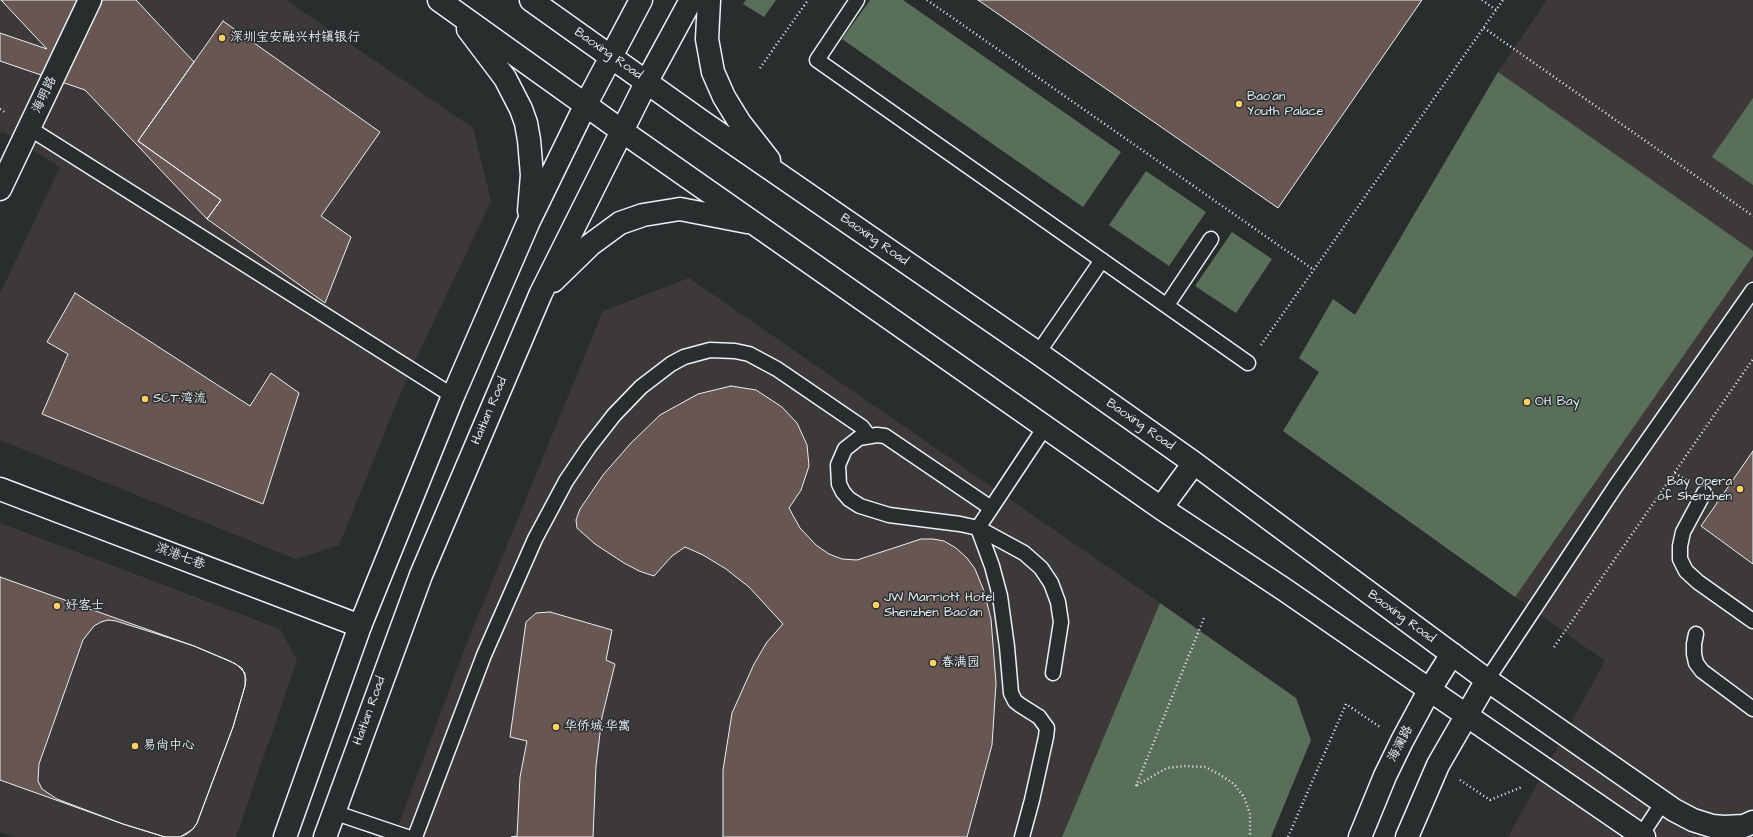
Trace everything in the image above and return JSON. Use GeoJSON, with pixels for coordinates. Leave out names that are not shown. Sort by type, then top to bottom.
{"type":"FeatureCollection","features":[{"type":"Feature","properties":{"kind":"main road","name":"海明路"},"geometry":{"type":"LineString","coordinates":[[0,189],[90,0]]}},
{"type":"Feature","properties":{"kind":"main road","name":"Baoxing Road"},"geometry":{"type":"LineString","coordinates":[[531,0],[1194,463],[1487,680],[1663,802],[1693,820],[1712,826],[1744,826],[1753,822]]}},
{"type":"Feature","properties":{"kind":"main road"},"geometry":{"type":"LineString","coordinates":[[285,837],[360,626],[453,396],[528,223],[586,104],[641,0]]}},
{"type":"Feature","properties":{"kind":"main road","name":"Haitian Road"},"geometry":{"type":"LineString","coordinates":[[325,837],[421,575],[541,293],[647,81],[691,0]]}},
{"type":"Feature","properties":{"kind":"main road"},"geometry":{"type":"LineString","coordinates":[[709,0],[707,39],[712,72],[724,97],[740,123],[784,178]]}},
{"type":"Feature","properties":{"kind":"main road"},"geometry":{"type":"LineString","coordinates":[[447,6],[622,131],[1161,508],[1285,590],[1642,836]]}},
{"type":"Feature","properties":{"kind":"main road"},"geometry":{"type":"LineString","coordinates":[[447,6],[505,78],[521,109],[526,123],[529,140],[532,176],[528,223]]}},
{"type":"Feature","properties":{"kind":"main road"},"geometry":{"type":"LineString","coordinates":[[541,293],[590,245],[620,223],[643,215],[680,209],[756,224]]}},
{"type":"Feature","properties":{"kind":"main road"},"geometry":{"type":"LineString","coordinates":[[1161,508],[1194,463]]}},
{"type":"Feature","properties":{"kind":"main road","name":"滨港七巷"},"geometry":{"type":"LineString","coordinates":[[0,488],[360,626]]}},
{"type":"Feature","properties":{"kind":"main road","name":"海澜路"},"geometry":{"type":"LineString","coordinates":[[1360,837],[1385,776],[1430,689],[1452,654]]}},
{"type":"Feature","properties":{"kind":"main road"},"geometry":{"type":"LineString","coordinates":[[1407,837],[1438,765],[1487,680]]}},
{"type":"Feature","properties":{"kind":"lane"},"geometry":{"type":"LineString","coordinates":[[857,0],[817,60],[1248,363]]}},
{"type":"Feature","properties":{"kind":"lane"},"geometry":{"type":"LineString","coordinates":[[29,128],[453,396]]}},
{"type":"Feature","properties":{"kind":"lane"},"geometry":{"type":"LineString","coordinates":[[1167,305],[1211,239]]}},
{"type":"Feature","properties":{"kind":"lane"},"geometry":{"type":"LineString","coordinates":[[1038,353],[1102,260]]}},
{"type":"Feature","properties":{"kind":"lane"},"geometry":{"type":"LineString","coordinates":[[1487,680],[1615,487],[1753,290]]}},
{"type":"Feature","properties":{"kind":"lane"},"geometry":{"type":"LineString","coordinates":[[415,837],[484,655],[535,539],[566,481],[582,458],[602,430],[641,387],[671,364],[684,357],[710,350],[735,351],[749,354],[777,369],[862,427],[868,436]]}},
{"type":"Feature","properties":{"kind":"lane"},"geometry":{"type":"LineString","coordinates":[[978,528],[1045,426]]}},
{"type":"Feature","properties":{"kind":"lane"},"geometry":{"type":"LineString","coordinates":[[991,508],[885,436],[877,434],[859,438],[845,449],[838,465],[839,484],[849,499],[860,506],[889,515],[960,524],[978,528],[1024,553],[1041,568],[1051,583],[1058,602],[1061,622],[1053,673]]}},
{"type":"Feature","properties":{"kind":"lane"},"geometry":{"type":"LineString","coordinates":[[1704,493],[1683,532],[1680,546],[1680,559],[1686,571],[1698,582],[1753,621]]}},
{"type":"Feature","properties":{"kind":"lane"},"geometry":{"type":"LineString","coordinates":[[978,528],[992,566],[1000,596],[1007,647],[1011,694],[1015,701],[1039,717],[1047,728],[1032,800],[1022,837]]}},
{"type":"Feature","properties":{"kind":"lane"},"geometry":{"type":"LineString","coordinates":[[1696,634],[1694,654],[1696,664],[1702,671],[1753,709]]}},
{"type":"Feature","properties":{"kind":"lane"},"geometry":{"type":"LineString","coordinates":[[1642,836],[1663,802]]}},
{"type":"Feature","properties":{"kind":"lane"},"geometry":{"type":"LineString","coordinates":[[334,812],[407,837]]}},
{"type":"Feature","properties":{"kind":"path"},"geometry":{"type":"LineString","coordinates":[[760,68],[808,0]]}},
{"type":"Feature","properties":{"kind":"path"},"geometry":{"type":"LineString","coordinates":[[927,0],[1314,270]]}},
{"type":"Feature","properties":{"kind":"path"},"geometry":{"type":"LineString","coordinates":[[1482,0],[1496,10]]}},
{"type":"Feature","properties":{"kind":"path"},"geometry":{"type":"LineString","coordinates":[[1248,363],[1503,0]]}},
{"type":"Feature","properties":{"kind":"path"},"geometry":{"type":"LineString","coordinates":[[1484,28],[1753,216]]}},
{"type":"Feature","properties":{"kind":"path"},"geometry":{"type":"LineString","coordinates":[[1554,647],[1753,359]]}},
{"type":"Feature","properties":{"kind":"path"},"geometry":{"type":"LineString","coordinates":[[1204,618],[1136,786],[1168,768],[1184,766],[1205,767],[1234,784],[1244,797],[1250,814],[1250,837]]}},
{"type":"Feature","properties":{"kind":"path"},"geometry":{"type":"LineString","coordinates":[[1288,837],[1346,704]]}},
{"type":"Feature","properties":{"kind":"path"},"geometry":{"type":"LineString","coordinates":[[1490,800],[1521,786],[1528,790]]}},
{"type":"Feature","properties":{"kind":"shaded area"},"geometry":{"type":"Polygon","coordinates":[[[0,0],[286,0],[473,128],[491,201],[406,380],[339,545],[296,559],[0,440],[0,294],[60,167],[2,131],[0,135],[0,0]]]}},
{"type":"Feature","properties":{"kind":"shaded area","name":"OH Bay"},"geometry":{"type":"Polygon","coordinates":[[[1547,0],[1753,0],[1753,837],[1508,837],[1605,661],[1283,431],[1319,372],[1299,358],[1333,299],[1355,315],[1498,72],[1547,0]]]}},
{"type":"Feature","properties":{"kind":"shaded area"},"geometry":{"type":"Polygon","coordinates":[[[689,278],[1160,603],[1062,837],[394,837],[467,643],[603,311],[689,278]]]}},
{"type":"Feature","properties":{"kind":"shaded area"},"geometry":{"type":"Polygon","coordinates":[[[0,523],[280,629],[297,660],[236,837],[15,837],[0,832],[0,523]]]}},
{"type":"Feature","properties":{"kind":"green space"},"geometry":{"type":"Polygon","coordinates":[[[746,0],[776,0],[764,17],[743,4],[746,0]]]}},
{"type":"Feature","properties":{"kind":"green space"},"geometry":{"type":"Polygon","coordinates":[[[870,0],[903,0],[1121,152],[1083,207],[842,39],[870,0]]]}},
{"type":"Feature","properties":{"kind":"green space"},"geometry":{"type":"Polygon","coordinates":[[[1498,72],[1753,251],[1753,256],[1515,597],[1283,431],[1319,372],[1299,358],[1333,299],[1355,315],[1498,72]]]}},
{"type":"Feature","properties":{"kind":"green space"},"geometry":{"type":"Polygon","coordinates":[[[1753,98],[1753,185],[1712,157],[1753,98]]]}},
{"type":"Feature","properties":{"kind":"green space"},"geometry":{"type":"Polygon","coordinates":[[[1146,171],[1206,212],[1169,266],[1109,225],[1146,171]]]}},
{"type":"Feature","properties":{"kind":"green space"},"geometry":{"type":"Polygon","coordinates":[[[1232,232],[1272,259],[1236,313],[1195,286],[1232,232]]]}},
{"type":"Feature","properties":{"kind":"green space"},"geometry":{"type":"Polygon","coordinates":[[[1160,603],[1296,698],[1311,740],[1271,837],[1062,837],[1160,603]]]}},
{"type":"Feature","properties":{"kind":"building"},"geometry":{"type":"Polygon","coordinates":[[[1,0],[136,0],[194,62],[138,141],[221,200],[207,219],[85,90],[0,61],[0,33],[47,49],[1,0]]]}},
{"type":"Feature","properties":{"kind":"building","name":"Bao'an Youth Palace"},"geometry":{"type":"Polygon","coordinates":[[[978,0],[1422,0],[1278,208],[978,0]]]}},
{"type":"Feature","properties":{"kind":"building"},"geometry":{"type":"Polygon","coordinates":[[[223,21],[380,132],[321,216],[351,237],[325,303],[207,219],[221,200],[138,141],[223,21]]]}},
{"type":"Feature","properties":{"kind":"building","name":"SCT·湾流"},"geometry":{"type":"Polygon","coordinates":[[[75,293],[250,406],[271,373],[299,393],[263,504],[42,414],[68,354],[47,342],[75,293]]]}},
{"type":"Feature","properties":{"kind":"building","name":"JW Marriott Hotel Shenzhen Bao'an"},"geometry":{"type":"Polygon","coordinates":[[[731,386],[756,390],[782,407],[797,423],[807,445],[809,466],[801,490],[789,508],[800,528],[816,545],[829,554],[842,559],[857,560],[921,539],[933,539],[944,541],[956,548],[967,558],[975,569],[984,591],[991,619],[996,683],[992,745],[967,837],[723,837],[723,770],[732,713],[754,664],[767,642],[783,624],[749,587],[726,569],[703,555],[685,547],[672,556],[654,576],[639,571],[624,563],[595,544],[577,528],[576,520],[580,509],[603,475],[631,443],[660,415],[698,394],[731,386]]]}},
{"type":"Feature","properties":{"kind":"building","name":"Bay Opera of Shenzhen"},"geometry":{"type":"Polygon","coordinates":[[[1753,451],[1753,564],[1701,526],[1753,451]]]}},
{"type":"Feature","properties":{"kind":"building","name":"易尚中心"},"geometry":{"type":"Polygon","coordinates":[[[0,577],[194,646],[230,661],[242,668],[246,679],[245,686],[233,727],[197,823],[187,834],[180,837],[165,837],[123,824],[0,780],[0,577]]]}},
{"type":"Feature","properties":{"kind":"building","name":"华侨城·华寓"},"geometry":{"type":"Polygon","coordinates":[[[550,612],[612,630],[606,660],[615,664],[602,717],[596,766],[593,837],[511,837],[517,836],[520,777],[527,741],[510,737],[526,622],[536,613],[550,612]]]}},
{"type":"Feature","properties":{"kind":"building","name":"易尚中心"},"geometry":{"type":"Polygon","coordinates":[[[108,620],[116,621],[194,646],[236,664],[245,673],[245,686],[233,727],[197,823],[193,829],[180,837],[165,837],[123,824],[57,799],[42,789],[38,781],[39,764],[83,640],[94,626],[108,620]]]}},
{"type":"Feature","properties":{"kind":"place","name":"深圳宝安融兴村镇银行"},"geometry":{"type":"Point","coordinates":[222,38]}},
{"type":"Feature","properties":{"kind":"place","name":"Bao'an Youth Palace"},"geometry":{"type":"Point","coordinates":[1239,104]}},
{"type":"Feature","properties":{"kind":"place","name":"SCT·湾流"},"geometry":{"type":"Point","coordinates":[145,399]}},
{"type":"Feature","properties":{"kind":"place","name":"OH Bay"},"geometry":{"type":"Point","coordinates":[1527,402]}},
{"type":"Feature","properties":{"kind":"place","name":"Bay Opera of Shenzhen"},"geometry":{"type":"Point","coordinates":[1740,489]}},
{"type":"Feature","properties":{"kind":"place","name":"JW Marriott Hotel Shenzhen Bao'an"},"geometry":{"type":"Point","coordinates":[876,605]}},
{"type":"Feature","properties":{"kind":"place","name":"好客士"},"geometry":{"type":"Point","coordinates":[57,606]}},
{"type":"Feature","properties":{"kind":"place","name":"春满园"},"geometry":{"type":"Point","coordinates":[933,663]}},
{"type":"Feature","properties":{"kind":"place","name":"华侨城·华寓"},"geometry":{"type":"Point","coordinates":[556,727]}},
{"type":"Feature","properties":{"kind":"place","name":"易尚中心"},"geometry":{"type":"Point","coordinates":[135,746]}}]}
